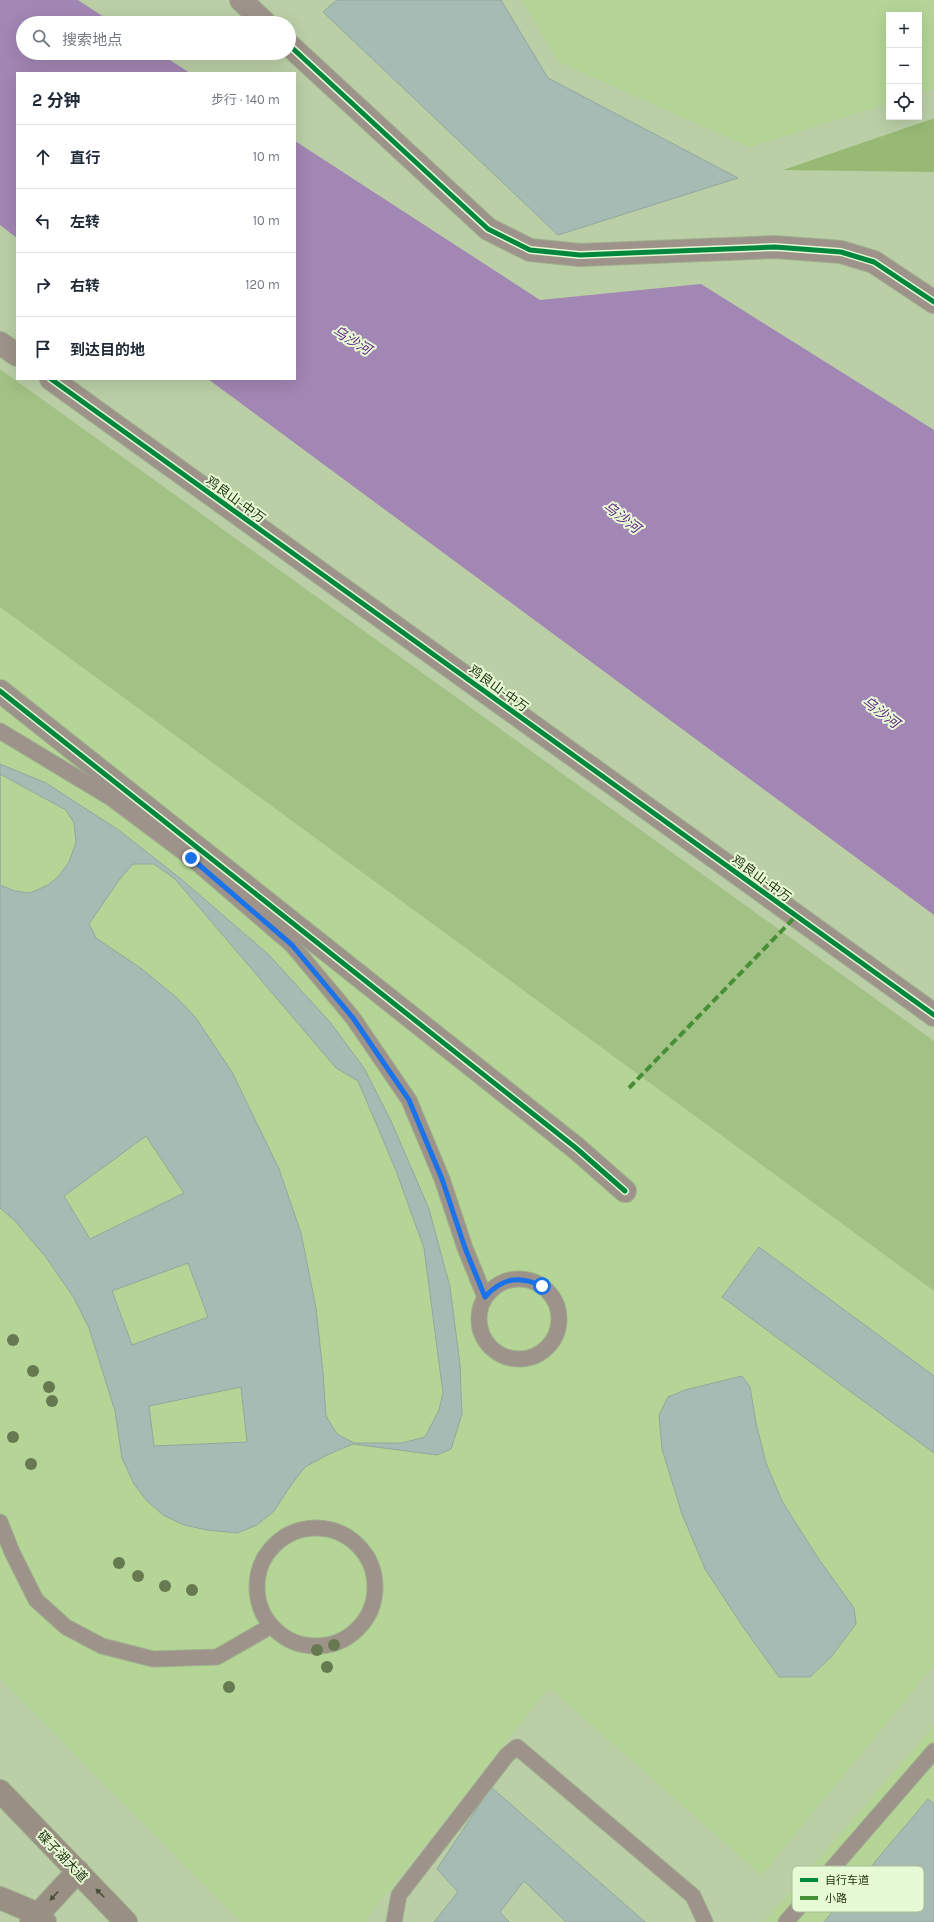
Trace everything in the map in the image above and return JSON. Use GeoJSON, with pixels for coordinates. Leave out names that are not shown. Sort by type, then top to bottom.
{"type":"FeatureCollection","features":[{"type":"Feature","properties":{"kind":"main road","name":"碟子湖大道"},"geometry":{"type":"LineString","coordinates":[[0,1791],[78,1871],[116,1918]]}},
{"type":"Feature","properties":{"kind":"main road"},"geometry":{"type":"LineString","coordinates":[[0,1898],[38,1919],[78,1871]]}},
{"type":"Feature","properties":{"kind":"street"},"geometry":{"type":"LineString","coordinates":[[241,0],[258,16]]}},
{"type":"Feature","properties":{"kind":"street"},"geometry":{"type":"LineString","coordinates":[[296,51],[488,229],[530,250],[580,255],[775,247],[841,252],[874,262],[934,302]]}},
{"type":"Feature","properties":{"kind":"street"},"geometry":{"type":"LineString","coordinates":[[0,342],[16,354]]}},
{"type":"Feature","properties":{"kind":"street","name":"鸡良山-中万"},"geometry":{"type":"LineString","coordinates":[[52,380],[934,1015]]}},
{"type":"Feature","properties":{"kind":"street"},"geometry":{"type":"LineString","coordinates":[[0,691],[576,1148],[625,1191]]}},
{"type":"Feature","properties":{"kind":"lane"},"geometry":{"type":"LineString","coordinates":[[0,732],[111,798],[191,858],[292,945],[353,1018],[409,1100],[442,1179],[465,1248],[485,1297],[480,1309],[479,1322],[482,1334],[488,1346],[499,1355],[513,1360],[526,1360],[539,1355],[550,1346],[557,1334],[560,1321],[558,1307],[551,1295],[542,1286],[530,1280],[518,1279],[505,1281],[494,1288],[485,1297]]}},
{"type":"Feature","properties":{"kind":"lane"},"geometry":{"type":"LineString","coordinates":[[0,1522],[12,1552],[36,1600],[66,1627],[102,1646],[153,1659],[217,1657],[271,1626]]}},
{"type":"Feature","properties":{"kind":"lane"},"geometry":{"type":"LineString","coordinates":[[304,1528],[325,1528],[345,1535],[360,1548],[371,1565],[375,1584],[373,1602],[366,1618],[354,1632],[338,1642],[320,1646],[302,1644],[285,1637],[271,1626],[260,1608],[256,1587],[260,1567],[270,1549],[285,1536],[304,1528]]}},
{"type":"Feature","properties":{"kind":"lane"},"geometry":{"type":"LineString","coordinates":[[394,1922],[399,1895],[507,1755],[517,1747],[693,1896],[706,1922]]}},
{"type":"Feature","properties":{"kind":"lane"},"geometry":{"type":"LineString","coordinates":[[834,1866],[934,1751]]}},
{"type":"Feature","properties":{"kind":"lane"},"geometry":{"type":"LineString","coordinates":[[786,1922],[795,1912]]}},
{"type":"Feature","properties":{"kind":"shaded area"},"geometry":{"type":"Polygon","coordinates":[[[522,0],[934,0],[934,89],[922,92],[922,12],[886,12],[886,104],[750,147],[559,62],[522,0]]]}},
{"type":"Feature","properties":{"kind":"shaded area"},"geometry":{"type":"Polygon","coordinates":[[[934,118],[934,172],[783,170],[932,119],[934,118]]]}},
{"type":"Feature","properties":{"kind":"shaded area"},"geometry":{"type":"Polygon","coordinates":[[[0,369],[934,1041],[934,1291],[0,607],[0,369]]]}},
{"type":"Feature","properties":{"kind":"shaded area"},"geometry":{"type":"Polygon","coordinates":[[[0,581],[934,1285],[934,1665],[762,1875],[549,1687],[364,1922],[241,1922],[0,1678],[0,581]]]}},
{"type":"Feature","properties":{"kind":"shaded area"},"geometry":{"type":"Polygon","coordinates":[[[934,1726],[934,1922],[764,1922],[792,1890],[792,1912],[924,1912],[924,1866],[813,1866],[934,1726]]]}},
{"type":"Feature","properties":{"kind":"water"},"geometry":{"type":"Polygon","coordinates":[[[0,0],[78,0],[102,16],[16,16],[16,60],[170,60],[188,72],[16,72],[16,237],[0,225],[0,0]]]}},
{"type":"Feature","properties":{"kind":"water","name":"乌沙河"},"geometry":{"type":"Polygon","coordinates":[[[296,142],[540,300],[701,284],[934,430],[934,915],[209,380],[296,380],[296,142]]]}},
{"type":"Feature","properties":{"kind":"building"},"geometry":{"type":"Polygon","coordinates":[[[337,0],[501,0],[548,78],[738,178],[558,235],[323,12],[337,0]]]}},
{"type":"Feature","properties":{"kind":"building"},"geometry":{"type":"Polygon","coordinates":[[[0,764],[46,783],[120,831],[181,879],[268,954],[330,1022],[364,1068],[391,1121],[429,1209],[450,1287],[460,1365],[462,1414],[451,1449],[437,1455],[353,1444],[329,1454],[305,1467],[274,1511],[257,1525],[237,1533],[207,1530],[184,1525],[163,1515],[147,1501],[134,1484],[122,1458],[115,1411],[89,1328],[74,1298],[45,1256],[15,1221],[0,1208],[0,764]],[[146,1136],[64,1196],[90,1239],[184,1193],[146,1136]],[[188,1263],[112,1291],[132,1345],[208,1317],[188,1263]],[[241,1387],[149,1406],[154,1446],[247,1442],[241,1387]]]}},
{"type":"Feature","properties":{"kind":"building"},"geometry":{"type":"Polygon","coordinates":[[[0,774],[66,810],[74,823],[76,842],[69,862],[58,877],[48,885],[30,893],[15,891],[0,885],[0,774]]]}},
{"type":"Feature","properties":{"kind":"building"},"geometry":{"type":"Polygon","coordinates":[[[133,864],[154,864],[175,879],[336,1068],[358,1081],[395,1168],[424,1248],[443,1393],[439,1410],[425,1437],[402,1443],[354,1443],[337,1434],[326,1416],[316,1308],[301,1233],[279,1169],[232,1072],[196,1018],[177,998],[142,969],[96,938],[89,924],[119,880],[133,864]]]}},
{"type":"Feature","properties":{"kind":"building"},"geometry":{"type":"Polygon","coordinates":[[[759,1247],[934,1376],[934,1453],[722,1297],[759,1247]]]}},
{"type":"Feature","properties":{"kind":"building"},"geometry":{"type":"Polygon","coordinates":[[[742,1376],[750,1387],[756,1423],[766,1463],[782,1501],[818,1558],[854,1608],[856,1624],[831,1657],[810,1677],[779,1677],[743,1627],[705,1569],[682,1514],[662,1449],[659,1415],[668,1397],[685,1390],[742,1376]]]}},
{"type":"Feature","properties":{"kind":"building"},"geometry":{"type":"Polygon","coordinates":[[[491,1787],[645,1922],[566,1922],[524,1881],[500,1912],[509,1922],[434,1922],[458,1892],[437,1869],[491,1787]]]}},
{"type":"Feature","properties":{"kind":"building"},"geometry":{"type":"Polygon","coordinates":[[[928,1799],[934,1804],[934,1922],[824,1922],[832,1912],[924,1912],[924,1866],[871,1866],[928,1799]]]}},
{"type":"Feature","properties":{"kind":"marked path"},"geometry":{"type":"LineString","coordinates":[[629,1088],[796,916]]}},
{"type":"Feature","properties":{"kind":"cycle path"},"geometry":{"type":"LineString","coordinates":[[296,51],[488,229],[530,250],[580,255],[775,247],[841,252],[874,262],[934,302]]}},
{"type":"Feature","properties":{"kind":"cycle path"},"geometry":{"type":"LineString","coordinates":[[52,380],[934,1015]]}},
{"type":"Feature","properties":{"kind":"cycle path"},"geometry":{"type":"LineString","coordinates":[[0,691],[576,1148],[625,1191]]}},
{"type":"Feature","properties":{"kind":"route"},"geometry":{"type":"LineString","coordinates":[[191,858],[292,945],[353,1018],[409,1100],[442,1179],[465,1248],[485,1297],[494,1288],[505,1281],[518,1279],[530,1280],[542,1286]]}}]}
